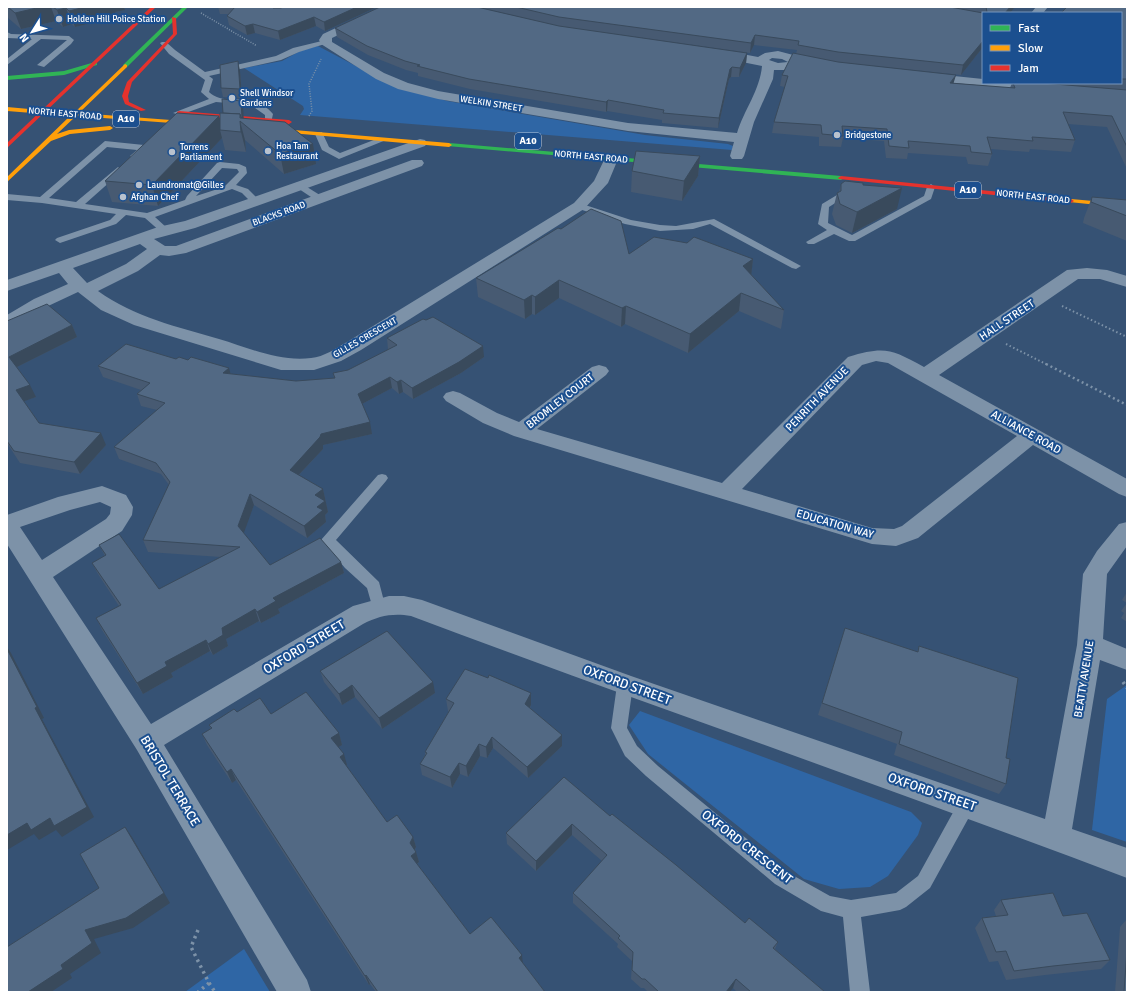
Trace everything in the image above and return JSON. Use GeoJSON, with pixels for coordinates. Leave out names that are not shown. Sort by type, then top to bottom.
{"type":"FeatureCollection","features":[{"type":"Feature","properties":{"kind":"main road"},"geometry":{"type":"LineString","coordinates":[[7,180],[186,7]]}},
{"type":"Feature","properties":{"kind":"main road"},"geometry":{"type":"LineString","coordinates":[[7,146],[152,9]]}},
{"type":"Feature","properties":{"kind":"main road"},"geometry":{"type":"LineString","coordinates":[[164,43],[175,34],[174,18]]}},
{"type":"Feature","properties":{"kind":"main road","name":"A10"},"geometry":{"type":"LineString","coordinates":[[119,108],[146,110],[127,103],[126,96],[130,82],[164,43]]}},
{"type":"Feature","properties":{"kind":"main road"},"geometry":{"type":"LineString","coordinates":[[7,78],[64,72],[95,64]]}},
{"type":"Feature","properties":{"kind":"main road","name":"NORTH EAST ROAD"},"geometry":{"type":"LineString","coordinates":[[41,101],[97,106]]}},
{"type":"Feature","properties":{"kind":"main road","name":"NORTH EAST ROAD"},"geometry":{"type":"LineString","coordinates":[[7,109],[208,125]]}},
{"type":"Feature","properties":{"kind":"main road"},"geometry":{"type":"LineString","coordinates":[[174,112],[302,124],[461,136]]}},
{"type":"Feature","properties":{"kind":"main road"},"geometry":{"type":"LineString","coordinates":[[48,140],[69,132],[86,129],[177,123]]}},
{"type":"Feature","properties":{"kind":"main road","name":"NORTH EAST ROAD"},"geometry":{"type":"LineString","coordinates":[[264,130],[611,159],[736,159],[856,180],[1127,206]]}},
{"type":"Feature","properties":{"kind":"street"},"geometry":{"type":"LineString","coordinates":[[326,42],[327,36],[390,7]]}},
{"type":"Feature","properties":{"kind":"street","name":"WELKIN STREET"},"geometry":{"type":"LineString","coordinates":[[326,42],[331,48],[380,76],[403,86],[438,95],[652,130],[743,138]]}},
{"type":"Feature","properties":{"kind":"street"},"geometry":{"type":"LineString","coordinates":[[707,51],[789,64],[829,66]]}},
{"type":"Feature","properties":{"kind":"street"},"geometry":{"type":"LineString","coordinates":[[736,159],[747,122],[767,79],[766,61]]}},
{"type":"Feature","properties":{"kind":"street"},"geometry":{"type":"LineString","coordinates":[[767,79],[789,64]]}},
{"type":"Feature","properties":{"kind":"street"},"geometry":{"type":"LineString","coordinates":[[912,76],[982,82]]}},
{"type":"Feature","properties":{"kind":"street"},"geometry":{"type":"LineString","coordinates":[[999,84],[1049,90]]}},
{"type":"Feature","properties":{"kind":"street","name":"BLACKS ROAD"},"geometry":{"type":"LineString","coordinates":[[7,286],[164,230],[189,225],[420,143]]}},
{"type":"Feature","properties":{"kind":"street","name":"GILLES CRESCENT"},"geometry":{"type":"LineString","coordinates":[[62,267],[82,288],[107,306],[140,320],[281,364],[314,364],[334,357],[354,346],[579,206],[601,183],[611,159]]}},
{"type":"Feature","properties":{"kind":"street","name":"BLACKS ROAD"},"geometry":{"type":"LineString","coordinates":[[157,249],[168,253],[180,250],[417,163]]}},
{"type":"Feature","properties":{"kind":"street"},"geometry":{"type":"LineString","coordinates":[[7,322],[40,303],[122,275],[146,259],[157,249],[143,238]]}},
{"type":"Feature","properties":{"kind":"street","name":"HALL STREET"},"geometry":{"type":"LineString","coordinates":[[925,375],[1073,274],[1091,271],[1114,276],[1127,282]]}},
{"type":"Feature","properties":{"kind":"street","name":"PENRITH AVENUE"},"geometry":{"type":"LineString","coordinates":[[726,492],[855,361],[875,355],[893,358],[925,375]]}},
{"type":"Feature","properties":{"kind":"street","name":"BROMLEY COURT"},"geometry":{"type":"LineString","coordinates":[[521,431],[599,370]]}},
{"type":"Feature","properties":{"kind":"street","name":"ALLIANCE ROAD"},"geometry":{"type":"LineString","coordinates":[[925,375],[1127,489]]}},
{"type":"Feature","properties":{"kind":"street","name":"EDUCATION WAY"},"geometry":{"type":"LineString","coordinates":[[453,397],[490,418],[521,431],[872,536],[896,538],[910,532],[1032,435]]}},
{"type":"Feature","properties":{"kind":"street","name":"BRISTOL TERRACE"},"geometry":{"type":"LineString","coordinates":[[39,574],[114,525],[121,515],[122,507],[118,501],[102,494],[66,502],[7,525],[147,741],[295,992]]}},
{"type":"Feature","properties":{"kind":"street","name":"BEATTY AVENUE"},"geometry":{"type":"LineString","coordinates":[[1056,836],[1090,645],[1095,574],[1105,557],[1127,530]]}},
{"type":"Feature","properties":{"kind":"street","name":"OXFORD STREET"},"geometry":{"type":"LineString","coordinates":[[147,741],[354,617],[378,605],[400,604],[413,607],[625,685],[967,804],[1127,863]]}},
{"type":"Feature","properties":{"kind":"street"},"geometry":{"type":"LineString","coordinates":[[1090,645],[1127,660]]}},
{"type":"Feature","properties":{"kind":"lane"},"geometry":{"type":"LineString","coordinates":[[141,10],[152,9]]}},
{"type":"Feature","properties":{"kind":"lane"},"geometry":{"type":"LineString","coordinates":[[8,36],[65,38],[71,40],[41,65]]}},
{"type":"Feature","properties":{"kind":"lane"},"geometry":{"type":"LineString","coordinates":[[7,63],[39,37]]}},
{"type":"Feature","properties":{"kind":"lane"},"geometry":{"type":"LineString","coordinates":[[203,75],[278,58],[296,50],[326,42]]}},
{"type":"Feature","properties":{"kind":"lane"},"geometry":{"type":"LineString","coordinates":[[164,43],[172,52],[209,79],[205,92],[214,100]]}},
{"type":"Feature","properties":{"kind":"lane"},"geometry":{"type":"LineString","coordinates":[[174,112],[214,100],[253,103],[269,114],[268,120]]}},
{"type":"Feature","properties":{"kind":"lane"},"geometry":{"type":"LineString","coordinates":[[319,134],[325,148],[339,156],[382,140]]}},
{"type":"Feature","properties":{"kind":"lane"},"geometry":{"type":"LineString","coordinates":[[42,200],[105,144],[144,148],[78,205]]}},
{"type":"Feature","properties":{"kind":"lane"},"geometry":{"type":"LineString","coordinates":[[7,197],[42,200],[148,216],[190,202],[228,189],[243,173],[243,169],[220,165],[190,198],[190,202]]}},
{"type":"Feature","properties":{"kind":"lane"},"geometry":{"type":"LineString","coordinates":[[856,180],[852,190],[825,206],[822,224],[852,239],[928,197],[931,187]]}},
{"type":"Feature","properties":{"kind":"lane"},"geometry":{"type":"LineString","coordinates":[[230,186],[245,191],[255,201]]}},
{"type":"Feature","properties":{"kind":"lane"},"geometry":{"type":"LineString","coordinates":[[299,186],[320,199]]}},
{"type":"Feature","properties":{"kind":"lane"},"geometry":{"type":"LineString","coordinates":[[579,206],[654,229],[673,230],[696,226],[711,221],[796,266]]}},
{"type":"Feature","properties":{"kind":"lane"},"geometry":{"type":"LineString","coordinates":[[60,240],[113,222],[124,212]]}},
{"type":"Feature","properties":{"kind":"lane"},"geometry":{"type":"LineString","coordinates":[[148,216],[164,230]]}},
{"type":"Feature","properties":{"kind":"lane"},"geometry":{"type":"LineString","coordinates":[[811,242],[834,230]]}},
{"type":"Feature","properties":{"kind":"lane"},"geometry":{"type":"LineString","coordinates":[[378,605],[374,586],[350,564],[328,540],[382,478]]}},
{"type":"Feature","properties":{"kind":"lane","name":"OXFORD CRESCENT"},"geometry":{"type":"LineString","coordinates":[[625,685],[619,728],[631,751],[652,771],[781,878],[827,905],[851,909],[900,901],[924,882],[967,804]]}},
{"type":"Feature","properties":{"kind":"lane"},"geometry":{"type":"LineString","coordinates":[[851,909],[860,992]]}},
{"type":"Feature","properties":{"kind":"path"},"geometry":{"type":"LineString","coordinates":[[195,10],[278,58]]}},
{"type":"Feature","properties":{"kind":"path"},"geometry":{"type":"LineString","coordinates":[[302,124],[312,111],[309,93],[310,79],[321,59],[319,55]]}},
{"type":"Feature","properties":{"kind":"path"},"geometry":{"type":"LineString","coordinates":[[1041,296],[1127,337]]}},
{"type":"Feature","properties":{"kind":"path"},"geometry":{"type":"LineString","coordinates":[[986,334],[1127,405]]}},
{"type":"Feature","properties":{"kind":"path"},"geometry":{"type":"LineString","coordinates":[[198,930],[191,947],[214,992]]}},
{"type":"Feature","properties":{"kind":"path"},"geometry":{"type":"LineString","coordinates":[[198,992],[209,983]]}},
{"type":"Feature","properties":{"kind":"shaded area"},"geometry":{"type":"Polygon","coordinates":[[[318,46],[388,83],[447,101],[645,135],[728,144],[733,146],[732,150],[300,115],[304,109],[303,106],[244,68],[282,61],[300,51],[318,46]]]}},
{"type":"Feature","properties":{"kind":"shaded area"},"geometry":{"type":"Polygon","coordinates":[[[1127,685],[1127,842],[1092,830],[1107,699],[1127,685]]]}},
{"type":"Feature","properties":{"kind":"shaded area"},"geometry":{"type":"Polygon","coordinates":[[[640,711],[911,812],[922,823],[918,835],[888,876],[870,887],[839,889],[804,879],[648,754],[629,725],[640,711]]]}},
{"type":"Feature","properties":{"kind":"shaded area"},"geometry":{"type":"Polygon","coordinates":[[[244,949],[270,992],[185,992],[244,949]]]}},
{"type":"Feature","properties":{"kind":"building"},"geometry":{"type":"Polygon","coordinates":[[[8,7],[41,7],[15,13],[8,7]]]}},
{"type":"Feature","properties":{"kind":"building"},"geometry":{"type":"Polygon","coordinates":[[[53,7],[85,7],[69,11],[66,8],[57,10],[53,7]]]}},
{"type":"Feature","properties":{"kind":"building"},"geometry":{"type":"Polygon","coordinates":[[[235,7],[357,7],[324,22],[314,17],[278,31],[253,24],[245,26],[227,16],[235,7]]]}},
{"type":"Feature","properties":{"kind":"building"},"geometry":{"type":"Polygon","coordinates":[[[380,7],[477,7],[559,26],[747,53],[740,68],[732,67],[730,69],[719,118],[663,113],[664,110],[608,100],[606,102],[469,79],[417,66],[420,65],[405,61],[367,46],[335,28],[380,7]]]}},
{"type":"Feature","properties":{"kind":"building"},"geometry":{"type":"Polygon","coordinates":[[[516,7],[950,7],[982,13],[982,42],[963,65],[838,52],[798,45],[799,41],[755,35],[751,43],[559,17],[516,7]]]}},
{"type":"Feature","properties":{"kind":"building"},"geometry":{"type":"Polygon","coordinates":[[[986,7],[1010,7],[1006,12],[987,12],[986,7]]]}},
{"type":"Feature","properties":{"kind":"building"},"geometry":{"type":"Polygon","coordinates":[[[1067,7],[1127,7],[1127,79],[1122,79],[1122,12],[1062,12],[1067,7]]]}},
{"type":"Feature","properties":{"kind":"building"},"geometry":{"type":"Polygon","coordinates":[[[793,53],[838,62],[956,75],[950,83],[1015,88],[1013,84],[1054,84],[1127,90],[1127,147],[1112,116],[1063,112],[1075,140],[1032,137],[1033,141],[987,137],[992,154],[971,152],[970,146],[908,141],[909,148],[889,146],[887,129],[842,126],[843,136],[822,134],[821,125],[774,122],[788,76],[782,75],[793,53]]]}},
{"type":"Feature","properties":{"kind":"building"},"geometry":{"type":"Polygon","coordinates":[[[238,61],[240,89],[221,88],[220,65],[238,61]]]}},
{"type":"Feature","properties":{"kind":"building"},"geometry":{"type":"Polygon","coordinates":[[[222,99],[241,101],[242,118],[240,114],[223,113],[222,99]]]}},
{"type":"Feature","properties":{"kind":"building"},"geometry":{"type":"Polygon","coordinates":[[[177,113],[219,116],[152,185],[105,181],[177,113]]]}},
{"type":"Feature","properties":{"kind":"building"},"geometry":{"type":"Polygon","coordinates":[[[220,113],[240,114],[240,118],[285,122],[313,144],[280,154],[240,121],[241,132],[220,130],[220,113]]]}},
{"type":"Feature","properties":{"kind":"building"},"geometry":{"type":"Polygon","coordinates":[[[636,151],[700,156],[684,181],[632,171],[636,151]]]}},
{"type":"Feature","properties":{"kind":"building"},"geometry":{"type":"Polygon","coordinates":[[[845,181],[863,183],[863,185],[902,188],[857,212],[840,204],[837,193],[841,191],[841,184],[845,181]]]}},
{"type":"Feature","properties":{"kind":"building"},"geometry":{"type":"Polygon","coordinates":[[[1092,197],[1127,200],[1127,216],[1091,202],[1092,197]]]}},
{"type":"Feature","properties":{"kind":"building"},"geometry":{"type":"Polygon","coordinates":[[[591,209],[621,221],[629,254],[654,237],[687,243],[694,237],[753,259],[743,266],[784,310],[741,293],[690,334],[626,306],[622,308],[559,280],[535,297],[532,295],[524,300],[476,278],[558,228],[561,229],[591,209]]]}},
{"type":"Feature","properties":{"kind":"building"},"geometry":{"type":"Polygon","coordinates":[[[47,304],[72,325],[9,357],[30,385],[16,390],[39,423],[101,433],[74,462],[14,451],[7,441],[7,321],[47,304]]]}},
{"type":"Feature","properties":{"kind":"building"},"geometry":{"type":"Polygon","coordinates":[[[433,317],[483,346],[459,362],[412,388],[401,380],[397,382],[390,377],[358,394],[370,422],[321,434],[290,470],[323,489],[315,495],[325,501],[317,507],[323,510],[304,526],[250,494],[238,526],[270,565],[320,538],[341,562],[273,598],[276,601],[257,612],[255,609],[222,628],[223,635],[208,644],[206,640],[165,662],[167,666],[137,683],[96,618],[121,605],[92,563],[106,555],[99,545],[119,534],[159,589],[240,547],[143,540],[170,482],[156,463],[114,447],[165,403],[137,394],[150,383],[98,366],[126,344],[176,359],[179,357],[188,360],[191,357],[229,368],[223,373],[296,381],[335,378],[333,373],[348,370],[397,345],[387,338],[423,319],[426,320],[433,317]]]}},
{"type":"Feature","properties":{"kind":"building"},"geometry":{"type":"Polygon","coordinates":[[[845,628],[918,652],[919,646],[1018,678],[1006,758],[1010,759],[1006,784],[899,744],[902,732],[822,703],[845,628]]]}},
{"type":"Feature","properties":{"kind":"building"},"geometry":{"type":"Polygon","coordinates":[[[387,631],[433,682],[379,718],[352,685],[339,694],[320,671],[387,631]]]}},
{"type":"Feature","properties":{"kind":"building"},"geometry":{"type":"Polygon","coordinates":[[[7,649],[37,707],[35,708],[87,807],[54,826],[50,818],[31,830],[27,823],[7,835],[7,649]]]}},
{"type":"Feature","properties":{"kind":"building"},"geometry":{"type":"Polygon","coordinates":[[[465,669],[488,678],[489,675],[531,693],[525,704],[562,735],[527,767],[492,737],[486,747],[479,744],[466,766],[459,763],[450,777],[420,764],[427,753],[425,752],[454,703],[446,699],[465,669]]]}},
{"type":"Feature","properties":{"kind":"building"},"geometry":{"type":"Polygon","coordinates":[[[306,692],[339,733],[331,738],[344,754],[340,757],[387,822],[397,815],[413,837],[410,843],[416,852],[411,856],[470,934],[491,917],[522,955],[519,958],[545,992],[378,992],[366,975],[365,976],[231,769],[227,772],[202,734],[212,728],[209,725],[234,709],[237,712],[260,698],[271,714],[306,692]]]}},
{"type":"Feature","properties":{"kind":"building"},"geometry":{"type":"Polygon","coordinates":[[[564,777],[610,816],[612,814],[676,865],[745,923],[749,918],[778,942],[773,948],[825,992],[751,992],[736,979],[726,992],[659,992],[645,979],[642,979],[632,970],[633,952],[618,938],[620,936],[573,893],[607,855],[572,824],[536,861],[506,833],[564,777]]]}},
{"type":"Feature","properties":{"kind":"building"},"geometry":{"type":"Polygon","coordinates":[[[125,827],[164,893],[126,918],[85,930],[92,943],[61,965],[63,969],[28,992],[7,992],[7,947],[99,888],[80,854],[125,827]]]}},
{"type":"Feature","properties":{"kind":"building"},"geometry":{"type":"Polygon","coordinates":[[[1053,893],[1063,916],[1087,913],[1110,960],[1014,971],[1006,951],[996,952],[982,918],[1008,915],[1001,900],[1053,893]]]}},
{"type":"Feature","properties":{"kind":"building"},"geometry":{"type":"Polygon","coordinates":[[[1127,950],[1127,992],[1124,992],[1127,950]]]}},
{"type":"Feature","properties":{"kind":"traffic: fast"},"geometry":{"type":"LineString","coordinates":[[125,66],[186,7]]}},
{"type":"Feature","properties":{"kind":"traffic: fast"},"geometry":{"type":"LineString","coordinates":[[7,78],[64,73],[95,64]]}},
{"type":"Feature","properties":{"kind":"traffic: fast"},"geometry":{"type":"LineString","coordinates":[[449,145],[841,178]]}},
{"type":"Feature","properties":{"kind":"traffic: slow"},"geometry":{"type":"LineString","coordinates":[[7,180],[125,66]]}},
{"type":"Feature","properties":{"kind":"traffic: slow"},"geometry":{"type":"LineString","coordinates":[[7,109],[197,124]]}},
{"type":"Feature","properties":{"kind":"traffic: slow"},"geometry":{"type":"LineString","coordinates":[[48,140],[69,132],[110,128]]}},
{"type":"Feature","properties":{"kind":"traffic: slow"},"geometry":{"type":"LineString","coordinates":[[270,130],[449,145]]}},
{"type":"Feature","properties":{"kind":"traffic: slow"},"geometry":{"type":"LineString","coordinates":[[1071,201],[1127,206]]}},
{"type":"Feature","properties":{"kind":"traffic: jam"},"geometry":{"type":"LineString","coordinates":[[7,146],[154,7]]}},
{"type":"Feature","properties":{"kind":"traffic: jam"},"geometry":{"type":"LineString","coordinates":[[143,110],[127,103],[125,96],[130,82],[175,34],[174,18]]}},
{"type":"Feature","properties":{"kind":"traffic: jam"},"geometry":{"type":"LineString","coordinates":[[179,113],[289,122]]}},
{"type":"Feature","properties":{"kind":"traffic: jam"},"geometry":{"type":"LineString","coordinates":[[841,178],[1071,201]]}},
{"type":"Feature","properties":{"kind":"place","name":"Holden Hill Police Station"},"geometry":{"type":"Point","coordinates":[59,19]}},
{"type":"Feature","properties":{"kind":"place","name":"Shell Windsor Gardens"},"geometry":{"type":"Point","coordinates":[232,98]}},
{"type":"Feature","properties":{"kind":"place","name":"Bridgestone"},"geometry":{"type":"Point","coordinates":[837,135]}},
{"type":"Feature","properties":{"kind":"place","name":"Hoa Tam Restaurant"},"geometry":{"type":"Point","coordinates":[268,151]}},
{"type":"Feature","properties":{"kind":"place","name":"Torrens Parliament"},"geometry":{"type":"Point","coordinates":[172,152]}},
{"type":"Feature","properties":{"kind":"place","name":"Laundromat@Gilles"},"geometry":{"type":"Point","coordinates":[139,185]}},
{"type":"Feature","properties":{"kind":"place","name":"Afghan Chef"},"geometry":{"type":"Point","coordinates":[123,197]}}]}
